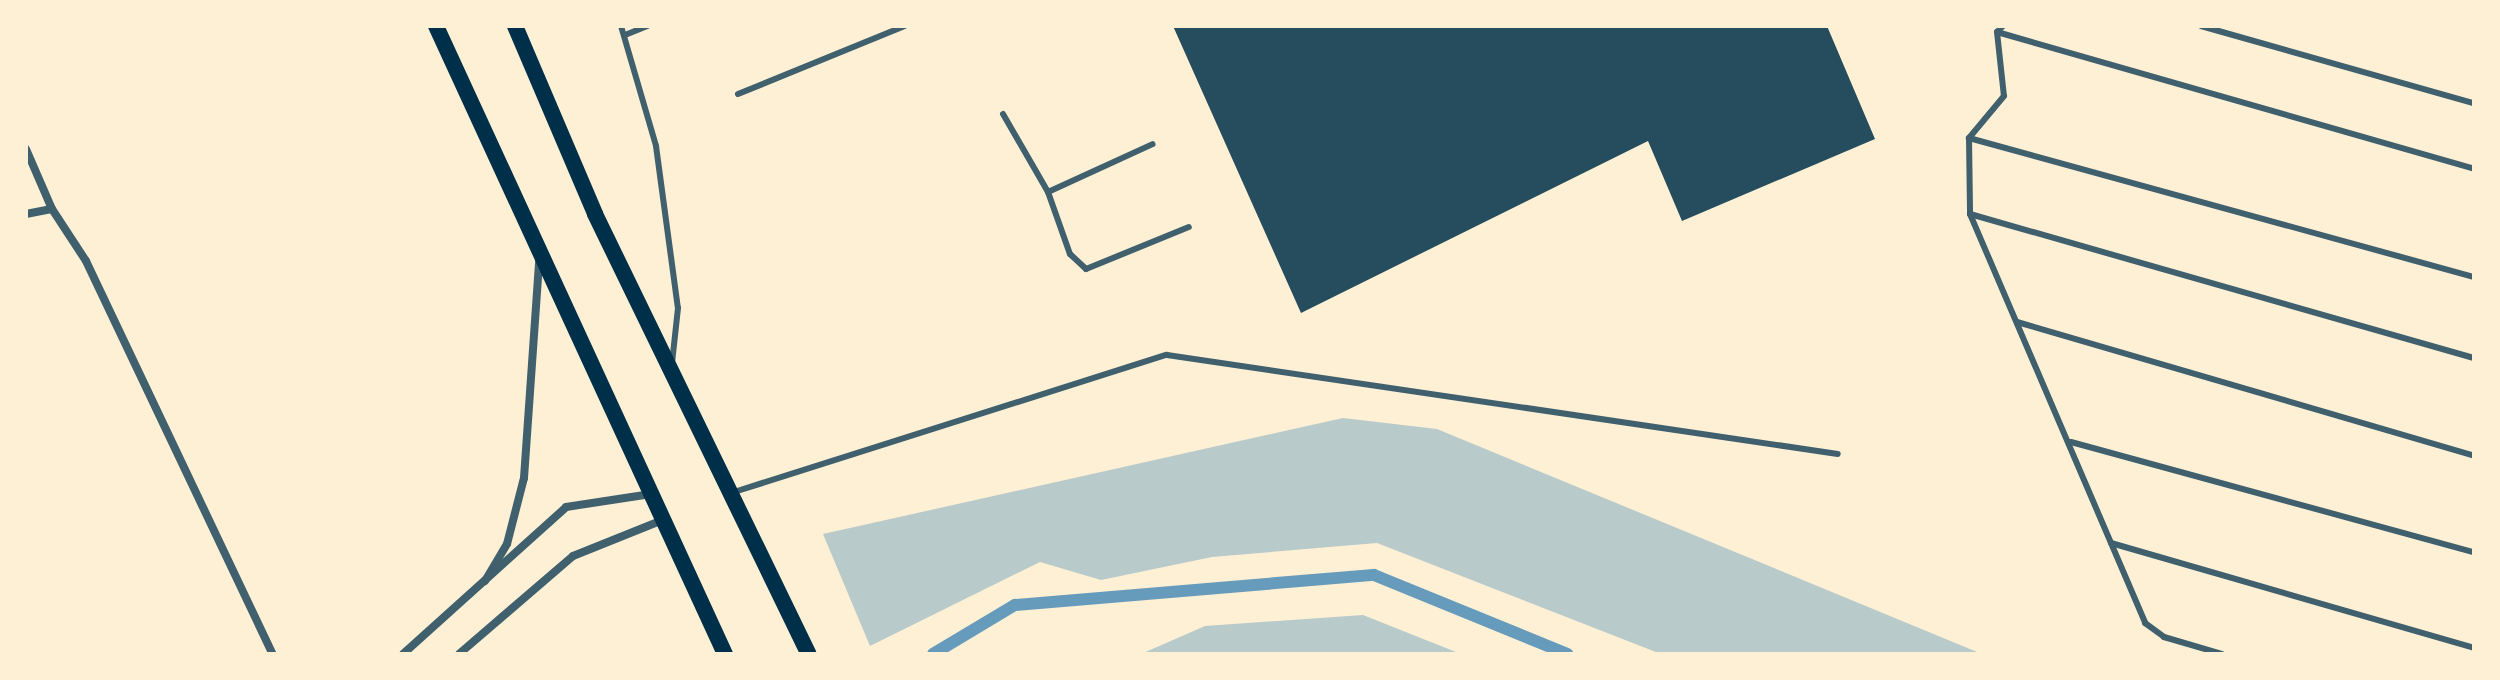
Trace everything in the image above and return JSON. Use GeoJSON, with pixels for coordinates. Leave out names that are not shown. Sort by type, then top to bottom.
{"type":"FeatureCollection","features":[{"type":"Feature","properties":{"kind":"main road"},"geometry":{"type":"LineString","coordinates":[[436,26],[652,494],[660,521],[725,654]]}},
{"type":"Feature","properties":{"kind":"main road"},"geometry":{"type":"LineString","coordinates":[[515,26],[671,368],[809,654]]}},
{"type":"Feature","properties":{"kind":"street"},"geometry":{"type":"LineString","coordinates":[[26,149],[52,209],[86,261],[273,654]]}},
{"type":"Feature","properties":{"kind":"street"},"geometry":{"type":"LineString","coordinates":[[26,214],[52,209]]}},
{"type":"Feature","properties":{"kind":"street"},"geometry":{"type":"LineString","coordinates":[[485,581],[507,544],[524,478],[540,256]]}},
{"type":"Feature","properties":{"kind":"street"},"geometry":{"type":"LineString","coordinates":[[403,654],[566,507],[652,494]]}},
{"type":"Feature","properties":{"kind":"street"},"geometry":{"type":"LineString","coordinates":[[459,654],[573,556],[660,521]]}},
{"type":"Feature","properties":{"kind":"lane"},"geometry":{"type":"LineString","coordinates":[[621,26],[656,146],[676,293],[671,368]]}},
{"type":"Feature","properties":{"kind":"lane"},"geometry":{"type":"LineString","coordinates":[[625,35],[647,26]]}},
{"type":"Feature","properties":{"kind":"lane"},"geometry":{"type":"LineString","coordinates":[[738,94],[905,26]]}},
{"type":"Feature","properties":{"kind":"lane"},"geometry":{"type":"LineString","coordinates":[[1997,32],[2003,26]]}},
{"type":"Feature","properties":{"kind":"lane"},"geometry":{"type":"LineString","coordinates":[[2201,26],[2474,103]]}},
{"type":"Feature","properties":{"kind":"lane"},"geometry":{"type":"LineString","coordinates":[[1997,32],[2004,96],[1969,138],[1970,214],[2071,442],[2149,629],[2222,654]]}},
{"type":"Feature","properties":{"kind":"lane"},"geometry":{"type":"LineString","coordinates":[[1997,32],[2474,169]]}},
{"type":"Feature","properties":{"kind":"lane"},"geometry":{"type":"LineString","coordinates":[[1003,114],[1048,192],[1070,254],[1086,269],[1189,227]]}},
{"type":"Feature","properties":{"kind":"lane"},"geometry":{"type":"LineString","coordinates":[[1969,138],[2474,277]]}},
{"type":"Feature","properties":{"kind":"lane"},"geometry":{"type":"LineString","coordinates":[[1048,192],[1153,144]]}},
{"type":"Feature","properties":{"kind":"lane"},"geometry":{"type":"LineString","coordinates":[[1970,214],[2474,358]]}},
{"type":"Feature","properties":{"kind":"lane"},"geometry":{"type":"LineString","coordinates":[[2017,322],[2474,456]]}},
{"type":"Feature","properties":{"kind":"lane"},"geometry":{"type":"LineString","coordinates":[[732,493],[1167,355],[1838,454]]}},
{"type":"Feature","properties":{"kind":"lane"},"geometry":{"type":"LineString","coordinates":[[2071,442],[2474,552]]}},
{"type":"Feature","properties":{"kind":"lane"},"geometry":{"type":"LineString","coordinates":[[2111,543],[2474,648]]}},
{"type":"Feature","properties":{"kind":"shaded area"},"geometry":{"type":"Polygon","coordinates":[[[1343,418],[1437,429],[1982,654],[1661,654],[1377,543],[1212,557],[1101,580],[1040,562],[870,646],[823,534],[1343,418]]]}},
{"type":"Feature","properties":{"kind":"shaded area"},"geometry":{"type":"Polygon","coordinates":[[[1363,615],[1461,654],[1141,654],[1205,626],[1363,615]]]}},
{"type":"Feature","properties":{"kind":"building"},"geometry":{"type":"Polygon","coordinates":[[[1173,26],[1827,26],[1875,139],[1682,221],[1648,141],[1301,313],[1173,26]]]}},
{"type":"Feature","properties":{"kind":"waterway"},"geometry":{"type":"LineString","coordinates":[[933,654],[1015,605],[1374,575],[1568,654]]}}]}
